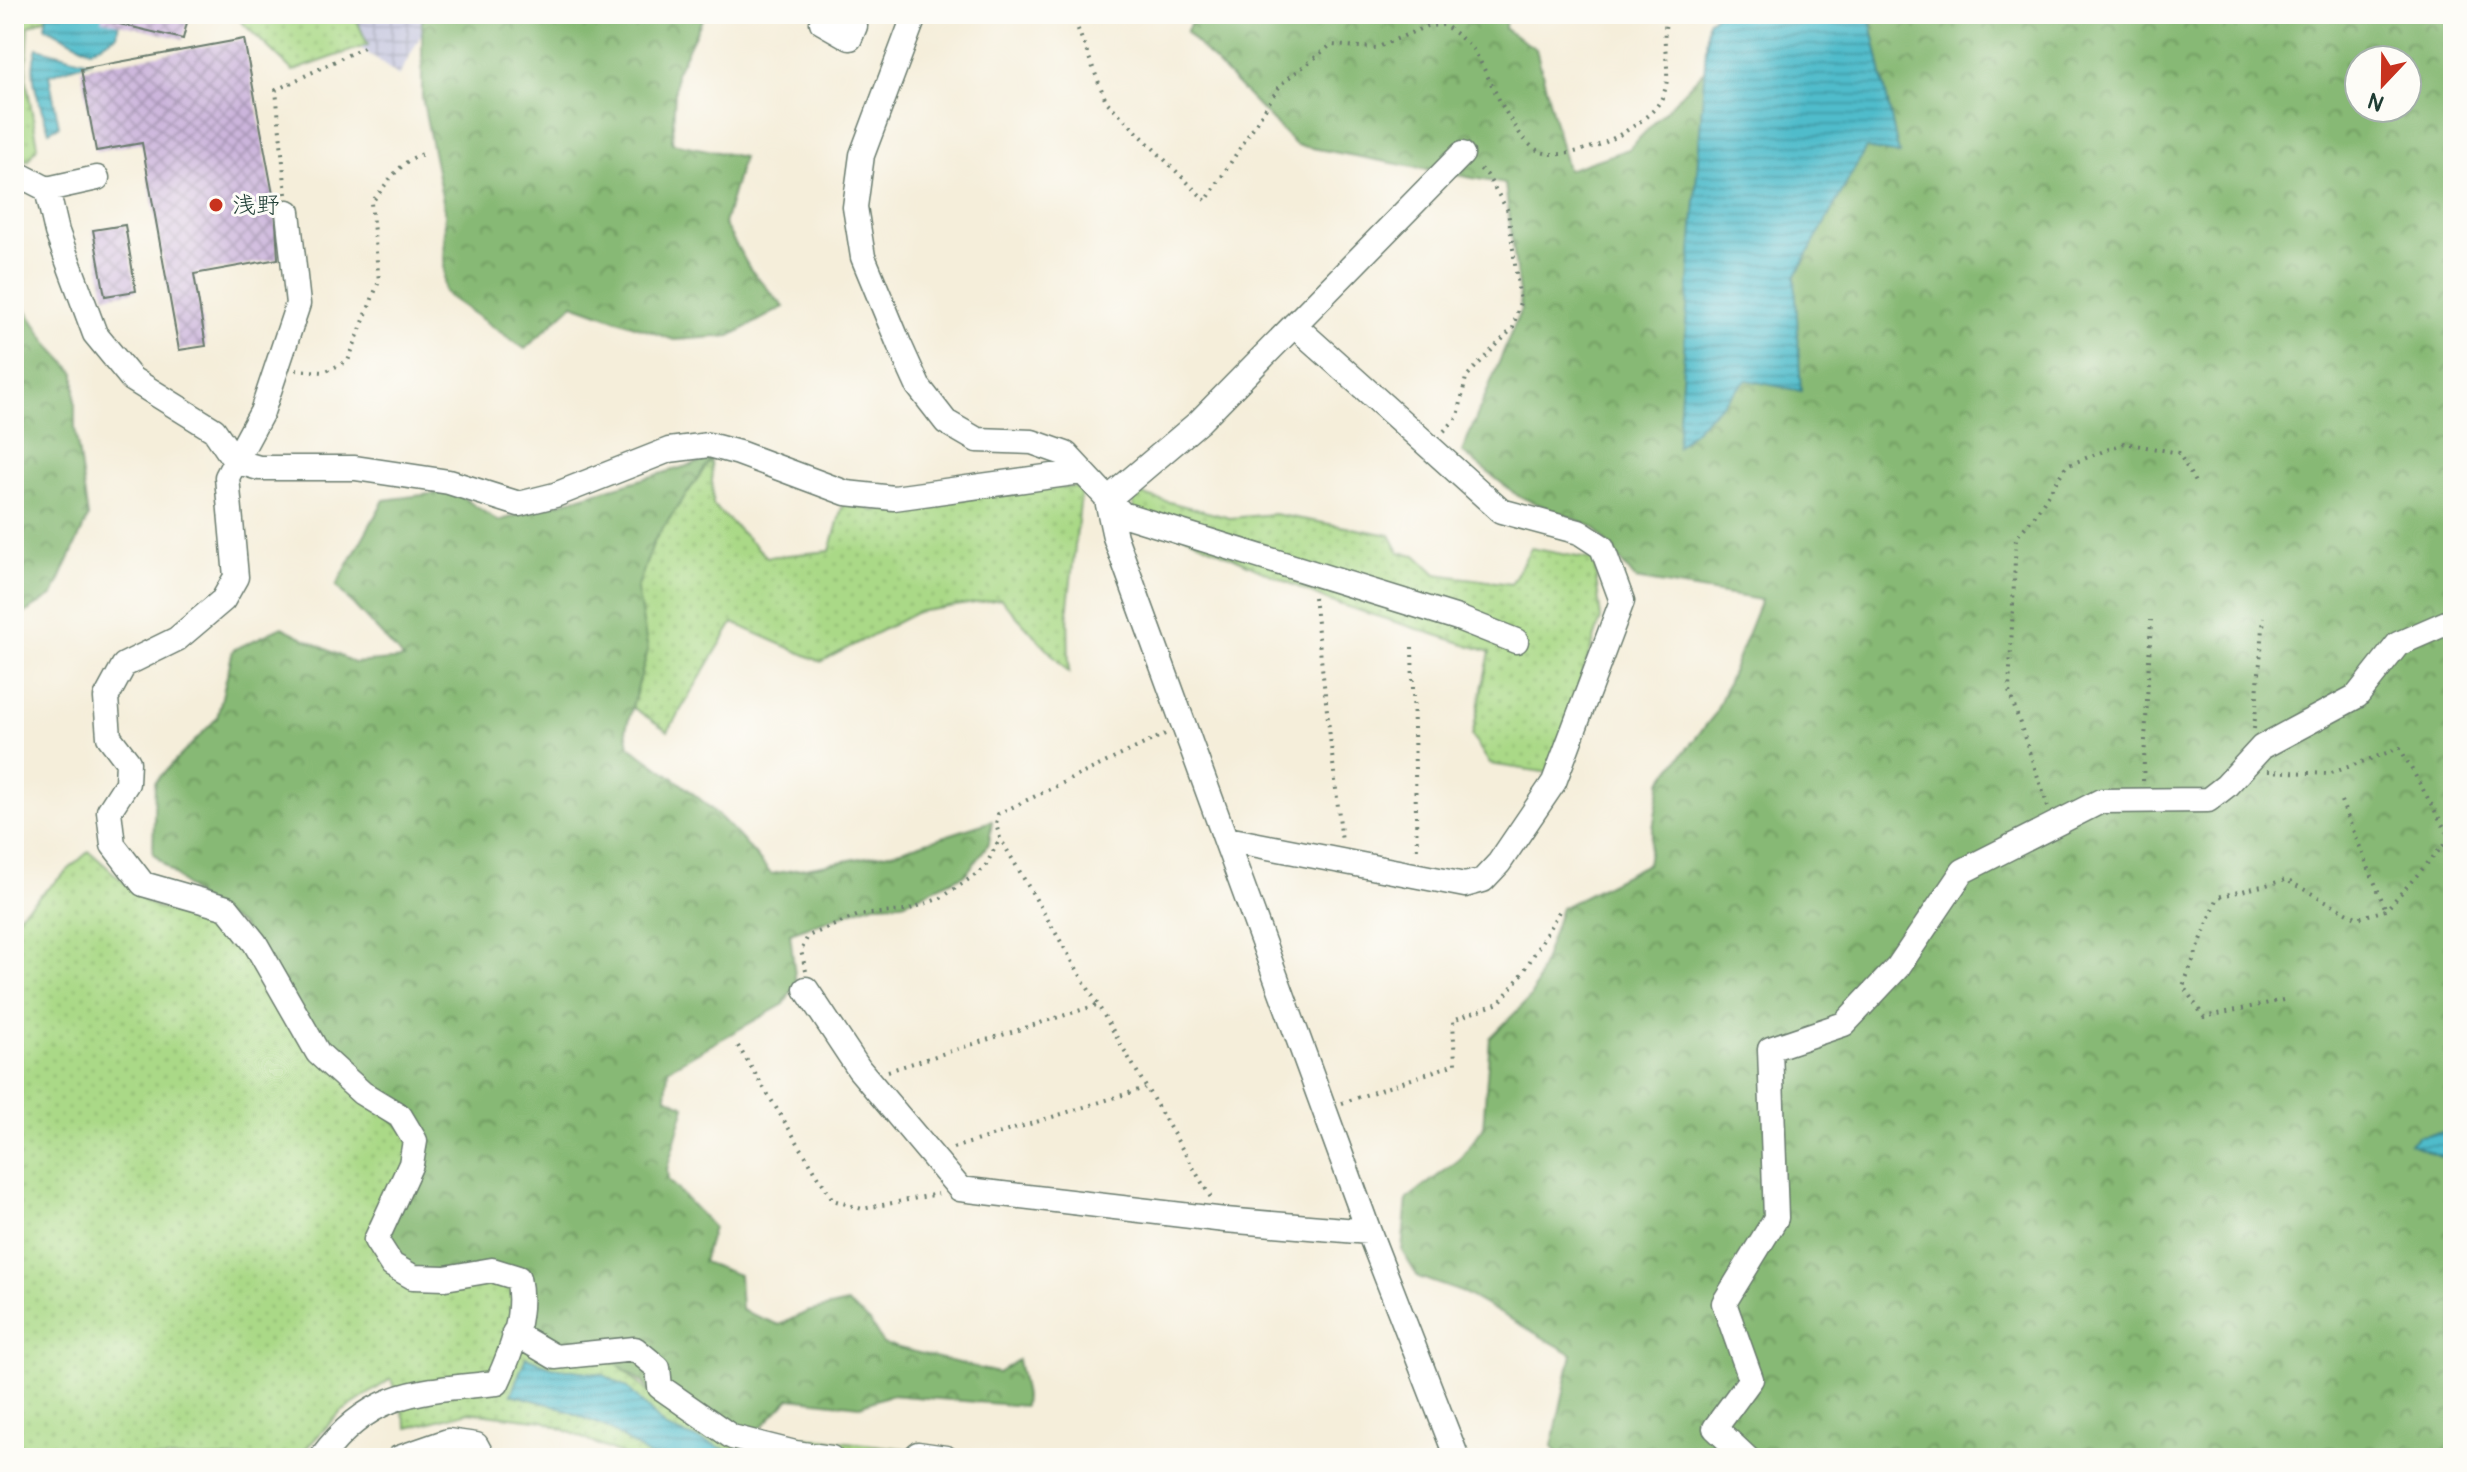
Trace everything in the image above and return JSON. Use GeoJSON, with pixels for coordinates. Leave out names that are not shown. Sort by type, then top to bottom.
{"type":"FeatureCollection","features":[{"type":"Feature","properties":{"kind":"street"},"geometry":{"type":"LineString","coordinates":[[822,22],[850,38],[855,26],[853,14]]}},
{"type":"Feature","properties":{"kind":"street"},"geometry":{"type":"LineString","coordinates":[[915,14],[862,155],[855,207],[863,257],[918,386],[946,422],[977,440],[1032,442],[1066,454],[1122,514],[1458,618],[1516,641]]}},
{"type":"Feature","properties":{"kind":"street"},"geometry":{"type":"LineString","coordinates":[[1107,500],[1199,422],[1462,154]]}},
{"type":"Feature","properties":{"kind":"street"},"geometry":{"type":"LineString","coordinates":[[14,172],[47,189],[97,178]]}},
{"type":"Feature","properties":{"kind":"street"},"geometry":{"type":"LineString","coordinates":[[47,189],[57,232],[95,334],[132,379],[214,430],[235,461],[259,468],[355,468],[433,479],[519,504],[555,495],[669,450],[709,445],[846,493],[894,498],[1081,472]]}},
{"type":"Feature","properties":{"kind":"street"},"geometry":{"type":"LineString","coordinates":[[288,212],[298,304],[251,436],[227,477],[236,577],[223,600],[177,639],[124,665],[106,698],[109,737],[128,762],[127,783],[109,811],[113,845],[143,884],[227,908],[255,943],[318,1053],[362,1093],[400,1116],[415,1141],[413,1153],[376,1240],[392,1265],[413,1277],[445,1278],[492,1270],[518,1278],[523,1300],[497,1383],[398,1397],[369,1408],[338,1435],[321,1458]]}},
{"type":"Feature","properties":{"kind":"street"},"geometry":{"type":"LineString","coordinates":[[1227,839],[1465,885],[1483,880],[1499,863],[1554,782],[1622,601],[1602,547],[1579,532],[1501,511],[1294,325]]}},
{"type":"Feature","properties":{"kind":"street"},"geometry":{"type":"LineString","coordinates":[[1107,500],[1115,537],[1186,724],[1369,1232],[1457,1458]]}},
{"type":"Feature","properties":{"kind":"street"},"geometry":{"type":"LineString","coordinates":[[1747,1458],[1715,1428],[1751,1379],[1724,1303],[1776,1218],[1770,1049],[1844,1024],[1898,967],[1963,871],[2101,801],[2208,800],[2262,747],[2357,696],[2398,644],[2453,620]]}},
{"type":"Feature","properties":{"kind":"street"},"geometry":{"type":"LineString","coordinates":[[806,989],[866,1078],[960,1189],[1225,1220],[1369,1232]]}},
{"type":"Feature","properties":{"kind":"street"},"geometry":{"type":"LineString","coordinates":[[514,1333],[555,1357],[635,1349],[658,1368],[660,1387],[732,1437],[795,1453],[831,1458]]}},
{"type":"Feature","properties":{"kind":"street"},"geometry":{"type":"LineString","coordinates":[[399,1458],[448,1441],[476,1445],[483,1458]]}},
{"type":"Feature","properties":{"kind":"street"},"geometry":{"type":"LineString","coordinates":[[914,1458],[918,1454],[946,1458]]}},
{"type":"Feature","properties":{"kind":"path"},"geometry":{"type":"LineString","coordinates":[[1072,14],[1106,101],[1206,201],[1281,84],[1331,45],[1376,48],[1427,26],[1445,25],[1475,51],[1499,100],[1528,141],[1542,153],[1572,153],[1615,139],[1659,104],[1669,69],[1663,26],[1669,14]]}},
{"type":"Feature","properties":{"kind":"path"},"geometry":{"type":"LineString","coordinates":[[288,212],[276,90],[368,45]]}},
{"type":"Feature","properties":{"kind":"path"},"geometry":{"type":"LineString","coordinates":[[277,369],[324,372],[348,361],[379,281],[371,203],[408,161],[418,154],[427,154]]}},
{"type":"Feature","properties":{"kind":"path"},"geometry":{"type":"LineString","coordinates":[[1428,447],[1458,417],[1466,377],[1513,328],[1520,302],[1508,211],[1487,175],[1462,154]]}},
{"type":"Feature","properties":{"kind":"path"},"geometry":{"type":"LineString","coordinates":[[2054,825],[2009,691],[2016,538],[2036,514],[2066,466],[2124,443],[2179,453],[2197,486]]}},
{"type":"Feature","properties":{"kind":"path"},"geometry":{"type":"LineString","coordinates":[[1312,573],[1344,861]]}},
{"type":"Feature","properties":{"kind":"path"},"geometry":{"type":"LineString","coordinates":[[2264,617],[2247,764],[2329,774],[2400,748],[2451,836],[2386,910],[2358,918],[2286,880],[2218,897],[2183,986],[2204,1017],[2283,1000]]}},
{"type":"Feature","properties":{"kind":"path"},"geometry":{"type":"LineString","coordinates":[[2142,799],[2151,620]]}},
{"type":"Feature","properties":{"kind":"path"},"geometry":{"type":"LineString","coordinates":[[1412,647],[1417,877]]}},
{"type":"Feature","properties":{"kind":"path"},"geometry":{"type":"LineString","coordinates":[[1186,724],[998,814],[996,824],[1000,838],[1225,1220]]}},
{"type":"Feature","properties":{"kind":"path"},"geometry":{"type":"LineString","coordinates":[[2341,801],[2386,910]]}},
{"type":"Feature","properties":{"kind":"path"},"geometry":{"type":"LineString","coordinates":[[806,989],[808,977],[801,951],[808,936],[859,915],[904,911],[941,898],[984,869],[1000,838]]}},
{"type":"Feature","properties":{"kind":"path"},"geometry":{"type":"LineString","coordinates":[[1325,1109],[1455,1064],[1453,1020],[1499,1003],[1523,973],[1561,908]]}},
{"type":"Feature","properties":{"kind":"path"},"geometry":{"type":"LineString","coordinates":[[866,1078],[1098,1005]]}},
{"type":"Feature","properties":{"kind":"path"},"geometry":{"type":"LineString","coordinates":[[738,1046],[833,1200],[862,1209],[960,1189]]}},
{"type":"Feature","properties":{"kind":"path"},"geometry":{"type":"LineString","coordinates":[[931,1155],[1145,1088]]}},
{"type":"Feature","properties":{"kind":"shaded area"},"geometry":{"type":"Polygon","coordinates":[[[314,14],[432,14],[399,76],[314,14]]]}},
{"type":"Feature","properties":{"kind":"green space"},"geometry":{"type":"Polygon","coordinates":[[[14,14],[55,14],[29,26],[26,78],[38,146],[28,161],[14,154],[14,14]]]}},
{"type":"Feature","properties":{"kind":"green space"},"geometry":{"type":"Polygon","coordinates":[[[233,14],[354,14],[368,45],[293,71],[233,14]]]}},
{"type":"Feature","properties":{"kind":"green space"},"geometry":{"type":"Polygon","coordinates":[[[426,14],[705,14],[676,73],[672,143],[743,157],[724,224],[750,269],[784,307],[730,336],[674,340],[573,304],[525,349],[448,296],[444,290],[445,211],[422,97],[422,20],[426,14]]]}},
{"type":"Feature","properties":{"kind":"green space"},"geometry":{"type":"Polygon","coordinates":[[[1196,14],[1506,14],[1505,29],[1536,49],[1567,170],[1629,149],[1742,31],[1898,153],[1869,14],[2453,14],[2453,1458],[1560,1458],[1552,1446],[1572,1354],[1464,1293],[1418,1277],[1402,1251],[1407,1199],[1459,1160],[1483,1128],[1490,1038],[1532,996],[1561,908],[1647,864],[1661,781],[1715,714],[1761,600],[1635,579],[1594,527],[1518,496],[1462,452],[1521,309],[1505,184],[1296,145],[1186,32],[1196,14]]]}},
{"type":"Feature","properties":{"kind":"green space"},"geometry":{"type":"Polygon","coordinates":[[[14,291],[49,345],[75,373],[75,428],[88,517],[53,595],[14,620],[14,291]]]}},
{"type":"Feature","properties":{"kind":"green space"},"geometry":{"type":"Polygon","coordinates":[[[711,459],[713,505],[767,557],[830,551],[844,500],[874,511],[1000,489],[1082,487],[1068,606],[1069,673],[1001,599],[917,612],[821,662],[733,623],[668,731],[632,707],[646,656],[637,589],[654,541],[711,459]]]}},
{"type":"Feature","properties":{"kind":"green space"},"geometry":{"type":"Polygon","coordinates":[[[711,459],[654,541],[637,589],[648,650],[626,729],[629,746],[705,804],[738,835],[771,874],[895,852],[992,821],[989,843],[966,874],[903,903],[874,904],[790,933],[796,984],[784,1004],[668,1069],[666,1097],[685,1106],[667,1169],[668,1180],[713,1227],[703,1262],[739,1275],[741,1310],[779,1325],[807,1312],[847,1303],[870,1322],[883,1344],[998,1373],[1018,1360],[1024,1406],[890,1395],[860,1406],[790,1398],[757,1432],[672,1415],[643,1383],[615,1362],[535,1339],[518,1278],[413,1277],[380,1245],[415,1141],[314,1046],[242,926],[201,901],[153,853],[155,782],[217,718],[233,650],[282,627],[354,663],[404,659],[336,586],[384,500],[453,491],[498,521],[711,459]]]}},
{"type":"Feature","properties":{"kind":"green space"},"geometry":{"type":"Polygon","coordinates":[[[1131,492],[1230,518],[1274,514],[1390,535],[1399,552],[1416,555],[1436,574],[1511,584],[1531,548],[1594,560],[1601,619],[1549,773],[1490,764],[1472,736],[1490,652],[1329,601],[1135,513],[1131,492]]]}},
{"type":"Feature","properties":{"kind":"green space"},"geometry":{"type":"Polygon","coordinates":[[[89,851],[147,903],[222,933],[415,1141],[492,1270],[616,1362],[672,1415],[761,1432],[934,1452],[933,1458],[629,1458],[544,1421],[469,1412],[408,1428],[391,1379],[340,1413],[297,1458],[14,1458],[14,919],[89,851]]]}},
{"type":"Feature","properties":{"kind":"water"},"geometry":{"type":"Polygon","coordinates":[[[47,14],[120,14],[117,35],[90,50],[45,27],[47,14]]]}},
{"type":"Feature","properties":{"kind":"water"},"geometry":{"type":"Polygon","coordinates":[[[1717,14],[1869,14],[1899,154],[1866,148],[1795,277],[1801,391],[1747,380],[1677,447],[1708,21],[1717,14]]]}},
{"type":"Feature","properties":{"kind":"water"},"geometry":{"type":"Polygon","coordinates":[[[37,48],[89,62],[49,75],[59,126],[49,131],[34,79],[37,48]]]}},
{"type":"Feature","properties":{"kind":"water"},"geometry":{"type":"Polygon","coordinates":[[[2453,1131],[2453,1161],[2410,1144],[2418,1136],[2453,1131]]]}},
{"type":"Feature","properties":{"kind":"water"},"geometry":{"type":"Polygon","coordinates":[[[526,1357],[551,1367],[602,1374],[628,1388],[666,1428],[736,1453],[733,1458],[653,1458],[606,1427],[556,1406],[511,1394],[526,1357]]]}},
{"type":"Feature","properties":{"kind":"building"},"geometry":{"type":"Polygon","coordinates":[[[102,14],[189,14],[183,39],[102,20],[102,14]]]}},
{"type":"Feature","properties":{"kind":"building"},"geometry":{"type":"Polygon","coordinates":[[[244,39],[275,205],[278,259],[194,274],[206,346],[179,350],[142,143],[96,151],[81,69],[244,39]]]}},
{"type":"Feature","properties":{"kind":"building"},"geometry":{"type":"Polygon","coordinates":[[[125,225],[136,291],[105,296],[93,230],[125,225]]]}},
{"type":"Feature","properties":{"kind":"place","name":"浅野"},"geometry":{"type":"Point","coordinates":[216,205]}}]}
